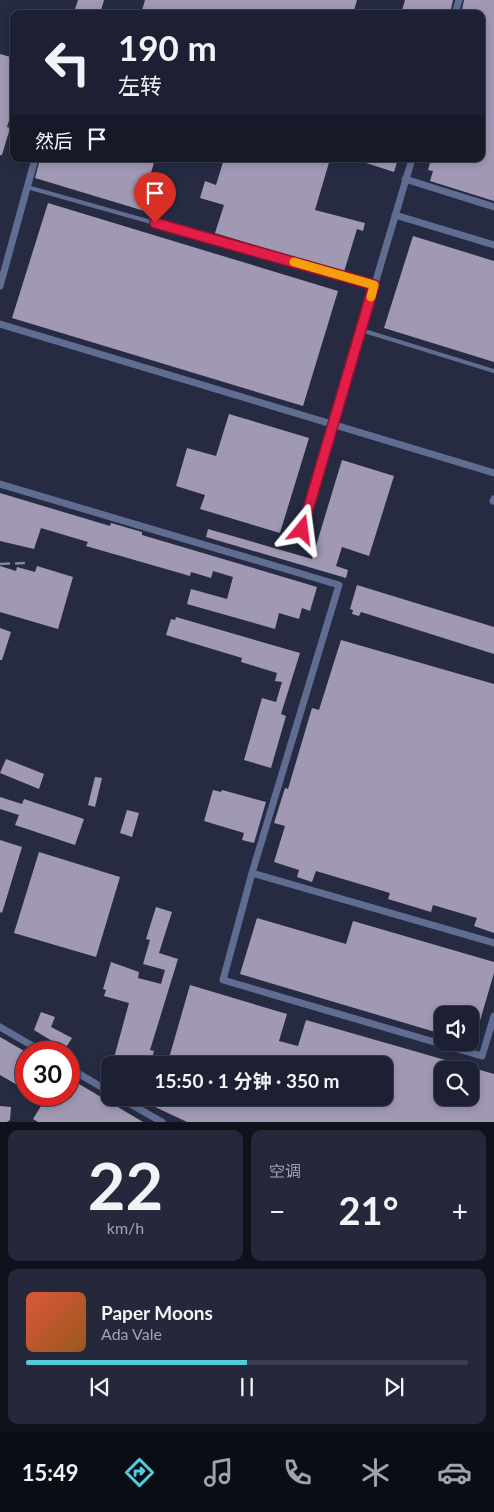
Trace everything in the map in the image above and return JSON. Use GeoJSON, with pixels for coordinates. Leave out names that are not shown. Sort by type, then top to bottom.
{"type":"FeatureCollection","features":[{"type":"Feature","properties":{"kind":"street"},"geometry":{"type":"LineString","coordinates":[[0,286],[34,162]]}},
{"type":"Feature","properties":{"kind":"street"},"geometry":{"type":"LineString","coordinates":[[302,530],[411,162]]}},
{"type":"Feature","properties":{"kind":"street"},"geometry":{"type":"LineString","coordinates":[[405,179],[494,207]]}},
{"type":"Feature","properties":{"kind":"street"},"geometry":{"type":"LineString","coordinates":[[396,215],[494,245]]}},
{"type":"Feature","properties":{"kind":"street"},"geometry":{"type":"LineString","coordinates":[[0,324],[494,474]]}},
{"type":"Feature","properties":{"kind":"street"},"geometry":{"type":"LineString","coordinates":[[0,484],[339,585],[252,873],[223,980],[482,1056],[494,1016]]}},
{"type":"Feature","properties":{"kind":"street"},"geometry":{"type":"LineString","coordinates":[[252,873],[494,943]]}},
{"type":"Feature","properties":{"kind":"street"},"geometry":{"type":"LineString","coordinates":[[0,1027],[24,1041]]}},
{"type":"Feature","properties":{"kind":"street"},"geometry":{"type":"LineString","coordinates":[[80,1074],[101,1087]]}},
{"type":"Feature","properties":{"kind":"street"},"geometry":{"type":"LineString","coordinates":[[134,1106],[162,1122]]}},
{"type":"Feature","properties":{"kind":"lane"},"geometry":{"type":"LineString","coordinates":[[27,187],[374,285]]}},
{"type":"Feature","properties":{"kind":"lane"},"geometry":{"type":"LineString","coordinates":[[361,330],[494,371]]}},
{"type":"Feature","properties":{"kind":"building"},"geometry":{"type":"Polygon","coordinates":[[[78,0],[104,0],[101,10],[75,10],[78,0]]]}},
{"type":"Feature","properties":{"kind":"building"},"geometry":{"type":"Polygon","coordinates":[[[145,0],[357,0],[354,10],[142,10],[145,0]]]}},
{"type":"Feature","properties":{"kind":"building"},"geometry":{"type":"Polygon","coordinates":[[[405,0],[453,0],[451,10],[402,10],[405,0]]]}},
{"type":"Feature","properties":{"kind":"building"},"geometry":{"type":"Polygon","coordinates":[[[464,0],[494,0],[494,201],[430,181],[433,171],[428,170],[430,162],[485,162],[485,10],[462,10],[464,0]]]}},
{"type":"Feature","properties":{"kind":"building"},"geometry":{"type":"Polygon","coordinates":[[[0,54],[10,57],[10,117],[7,127],[10,128],[2,155],[0,155],[0,54]]]}},
{"type":"Feature","properties":{"kind":"building"},"geometry":{"type":"Polygon","coordinates":[[[39,162],[154,162],[148,183],[169,189],[161,216],[35,178],[39,162]]]}},
{"type":"Feature","properties":{"kind":"building"},"geometry":{"type":"Polygon","coordinates":[[[223,162],[329,162],[315,210],[365,223],[363,231],[357,229],[344,272],[215,233],[224,205],[200,198],[205,181],[216,185],[223,162]]]}},
{"type":"Feature","properties":{"kind":"building"},"geometry":{"type":"Polygon","coordinates":[[[363,162],[397,162],[394,172],[363,162]]]}},
{"type":"Feature","properties":{"kind":"building"},"geometry":{"type":"Polygon","coordinates":[[[48,203],[338,291],[303,406],[12,318],[48,203]]]}},
{"type":"Feature","properties":{"kind":"building"},"geometry":{"type":"Polygon","coordinates":[[[413,236],[494,261],[494,362],[384,328],[413,236]]]}},
{"type":"Feature","properties":{"kind":"building"},"geometry":{"type":"Polygon","coordinates":[[[229,414],[309,438],[280,533],[200,509],[205,495],[176,486],[187,448],[216,456],[229,414]]]}},
{"type":"Feature","properties":{"kind":"building"},"geometry":{"type":"Polygon","coordinates":[[[342,460],[394,476],[369,556],[342,547],[336,566],[348,570],[346,578],[206,537],[208,529],[312,559],[342,460]]]}},
{"type":"Feature","properties":{"kind":"building"},"geometry":{"type":"Polygon","coordinates":[[[0,493],[110,526],[111,523],[142,532],[142,535],[317,587],[310,611],[302,608],[299,619],[279,613],[275,629],[187,604],[191,589],[227,599],[233,577],[213,571],[211,578],[191,572],[190,576],[86,546],[88,542],[41,528],[34,549],[0,541],[0,493]]]}},
{"type":"Feature","properties":{"kind":"building"},"geometry":{"type":"Polygon","coordinates":[[[0,566],[16,571],[17,567],[35,572],[37,566],[73,577],[58,629],[0,612],[0,566]]]}},
{"type":"Feature","properties":{"kind":"building"},"geometry":{"type":"Polygon","coordinates":[[[357,585],[494,627],[494,654],[361,612],[359,616],[352,614],[353,610],[350,609],[357,585]]]}},
{"type":"Feature","properties":{"kind":"building"},"geometry":{"type":"Polygon","coordinates":[[[176,617],[300,653],[281,714],[286,716],[271,768],[244,760],[262,698],[276,702],[282,682],[275,681],[277,673],[241,662],[242,658],[166,635],[171,619],[175,620],[176,617]]]}},
{"type":"Feature","properties":{"kind":"building"},"geometry":{"type":"Polygon","coordinates":[[[0,628],[11,632],[2,660],[0,660],[0,628]]]}},
{"type":"Feature","properties":{"kind":"building"},"geometry":{"type":"Polygon","coordinates":[[[341,640],[494,684],[494,933],[474,926],[477,918],[433,905],[431,912],[388,899],[390,893],[316,871],[312,882],[297,877],[299,870],[274,862],[285,826],[274,823],[285,788],[288,789],[312,708],[319,710],[341,640]]]}},
{"type":"Feature","properties":{"kind":"building"},"geometry":{"type":"Polygon","coordinates":[[[6,759],[44,774],[39,789],[0,773],[6,759]]]}},
{"type":"Feature","properties":{"kind":"building"},"geometry":{"type":"Polygon","coordinates":[[[95,777],[102,778],[95,807],[88,805],[95,777]]]}},
{"type":"Feature","properties":{"kind":"building"},"geometry":{"type":"Polygon","coordinates":[[[213,790],[221,792],[222,790],[266,802],[254,843],[242,840],[244,833],[204,821],[213,790]]]}},
{"type":"Feature","properties":{"kind":"building"},"geometry":{"type":"Polygon","coordinates":[[[0,797],[22,804],[24,799],[84,819],[75,845],[15,825],[19,815],[0,809],[0,797]]]}},
{"type":"Feature","properties":{"kind":"building"},"geometry":{"type":"Polygon","coordinates":[[[127,810],[139,813],[132,837],[120,833],[127,810]]]}},
{"type":"Feature","properties":{"kind":"building"},"geometry":{"type":"Polygon","coordinates":[[[0,840],[22,847],[2,913],[0,912],[0,840]]]}},
{"type":"Feature","properties":{"kind":"building"},"geometry":{"type":"Polygon","coordinates":[[[39,852],[120,877],[96,957],[14,933],[39,852]]]}},
{"type":"Feature","properties":{"kind":"building"},"geometry":{"type":"Polygon","coordinates":[[[156,907],[172,912],[159,953],[178,959],[150,1050],[154,1051],[153,1056],[114,1056],[129,1003],[104,996],[106,990],[103,989],[111,962],[139,972],[138,978],[161,984],[165,970],[143,964],[150,940],[146,939],[156,907]]]}},
{"type":"Feature","properties":{"kind":"building"},"geometry":{"type":"Polygon","coordinates":[[[257,918],[346,944],[353,921],[494,962],[494,973],[479,1024],[479,1006],[434,1006],[434,1032],[240,974],[257,918]]]}},
{"type":"Feature","properties":{"kind":"building"},"geometry":{"type":"Polygon","coordinates":[[[190,985],[287,1014],[279,1041],[298,1046],[306,1020],[449,1061],[434,1061],[434,1106],[479,1106],[479,1070],[494,1074],[494,1122],[187,1122],[153,1106],[393,1106],[393,1056],[170,1056],[190,985]]]}},
{"type":"Feature","properties":{"kind":"building"},"geometry":{"type":"Polygon","coordinates":[[[41,1012],[55,1017],[51,1027],[72,1038],[70,1041],[52,1041],[34,1030],[41,1012]]]}},
{"type":"Feature","properties":{"kind":"building"},"geometry":{"type":"Polygon","coordinates":[[[0,1037],[15,1046],[15,1084],[0,1075],[0,1037]]]}},
{"type":"Feature","properties":{"kind":"building"},"geometry":{"type":"Polygon","coordinates":[[[80,1085],[101,1097],[101,1106],[116,1106],[143,1122],[38,1122],[33,1119],[41,1106],[80,1106],[80,1085]]]}},
{"type":"Feature","properties":{"kind":"building"},"geometry":{"type":"Polygon","coordinates":[[[0,1106],[11,1107],[10,1120],[7,1122],[0,1122],[0,1106]]]}},
{"type":"Feature","properties":{"kind":"railway"},"geometry":{"type":"LineString","coordinates":[[0,564],[26,563]]}},
{"type":"Feature","properties":{"kind":"slow traffic"},"geometry":{"type":"LineString","coordinates":[[294,262],[374,285],[371,297]]}},
{"type":"Feature","properties":{"kind":"route"},"geometry":{"type":"LineString","coordinates":[[155,223],[374,285],[302,530]]}}]}
